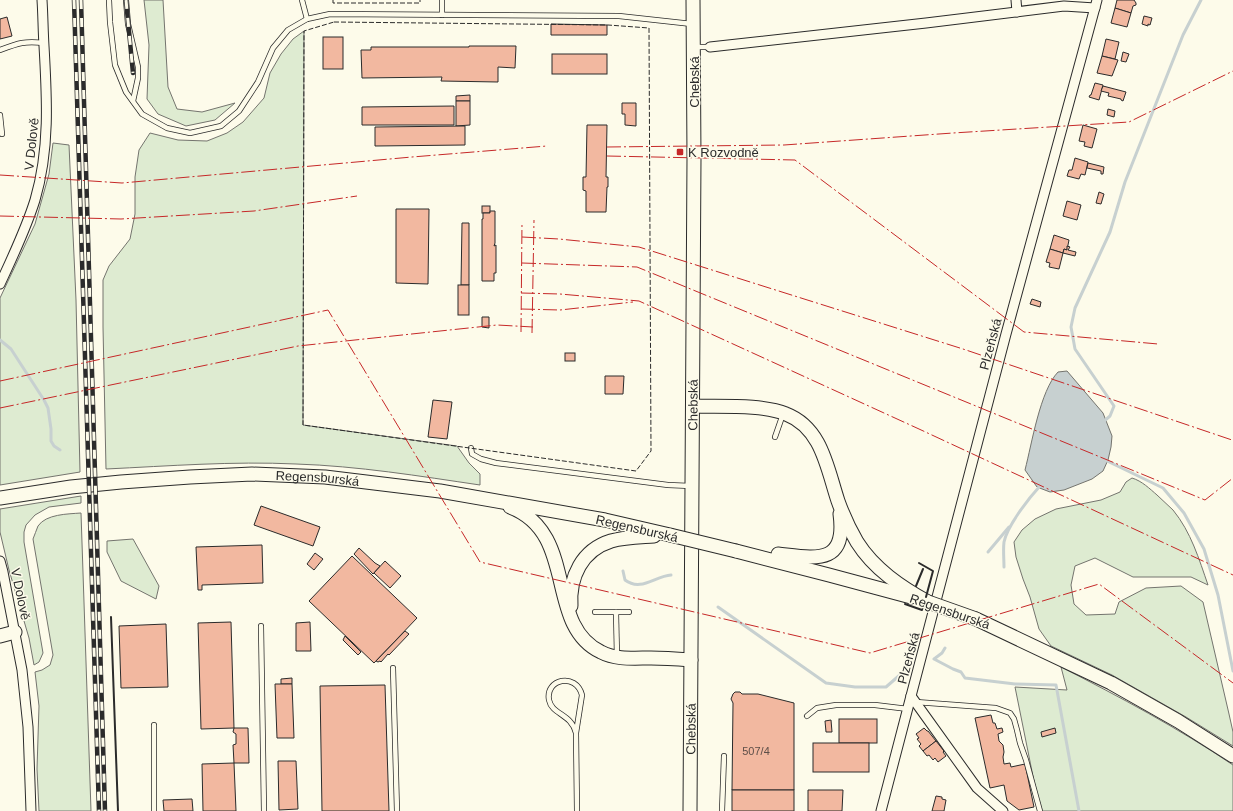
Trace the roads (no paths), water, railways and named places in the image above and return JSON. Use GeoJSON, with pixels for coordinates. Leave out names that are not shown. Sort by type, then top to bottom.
{"type":"FeatureCollection","features":[{"type":"Feature","properties":{"kind":"main road","name":"Chebská"},"geometry":{"type":"LineString","coordinates":[[690,811],[693,406],[693,0]]}},
{"type":"Feature","properties":{"kind":"main road"},"geometry":{"type":"LineString","coordinates":[[693,406],[760,408],[784,413],[803,423],[818,443],[827,463],[839,502],[853,534],[866,556],[908,594]]}},
{"type":"Feature","properties":{"kind":"main road","name":"Regensburská"},"geometry":{"type":"LineString","coordinates":[[0,498],[71,487],[121,482],[252,474],[325,477],[440,491],[605,520],[643,533],[670,535],[736,551],[754,553],[908,594],[976,619],[1086,671],[1157,709],[1233,756]]}},
{"type":"Feature","properties":{"kind":"main road"},"geometry":{"type":"LineString","coordinates":[[478,498],[516,509],[530,519],[544,536],[556,561],[571,621],[584,640],[600,652],[617,658],[691,660]]}},
{"type":"Feature","properties":{"kind":"main road"},"geometry":{"type":"LineString","coordinates":[[754,553],[812,558],[830,553],[836,548],[841,538],[839,502]]}},
{"type":"Feature","properties":{"kind":"main road"},"geometry":{"type":"LineString","coordinates":[[577,631],[573,620],[570,599],[573,581],[586,556],[598,547],[611,541],[643,533]]}},
{"type":"Feature","properties":{"kind":"main road"},"geometry":{"type":"LineString","coordinates":[[0,636],[15,632]]}},
{"type":"Feature","properties":{"kind":"street","name":"V Dolově"},"geometry":{"type":"LineString","coordinates":[[0,284],[28,222],[42,173],[46,145],[47,89],[42,0]]}},
{"type":"Feature","properties":{"kind":"street"},"geometry":{"type":"LineString","coordinates":[[1016,0],[1017,12]]}},
{"type":"Feature","properties":{"kind":"street"},"geometry":{"type":"LineString","coordinates":[[710,47],[1064,6],[1096,4]]}},
{"type":"Feature","properties":{"kind":"street","name":"Plzeňská"},"geometry":{"type":"LineString","coordinates":[[881,811],[908,709],[914,699],[1006,334],[1096,4]]}},
{"type":"Feature","properties":{"kind":"street","name":"V Dolově"},"geometry":{"type":"LineString","coordinates":[[0,561],[22,670],[28,727],[31,811]]}},
{"type":"Feature","properties":{"kind":"street","name":"Plzeňská"},"geometry":{"type":"LineString","coordinates":[[914,699],[977,788],[1003,811]]}},
{"type":"Feature","properties":{"kind":"lane"},"geometry":{"type":"LineString","coordinates":[[109,0],[115,65],[126,92],[142,114],[167,128],[190,133],[221,126],[239,111],[258,82],[273,48],[288,30],[307,19],[330,14],[619,16],[694,24]]}},
{"type":"Feature","properties":{"kind":"lane"},"geometry":{"type":"LineString","coordinates":[[126,0],[128,24],[138,67],[138,78],[133,101]]}},
{"type":"Feature","properties":{"kind":"lane"},"geometry":{"type":"LineString","coordinates":[[302,0],[307,19]]}},
{"type":"Feature","properties":{"kind":"lane"},"geometry":{"type":"LineString","coordinates":[[442,0],[442,15]]}},
{"type":"Feature","properties":{"kind":"lane"},"geometry":{"type":"LineString","coordinates":[[0,50],[15,44],[26,42],[44,43]]}},
{"type":"Feature","properties":{"kind":"lane"},"geometry":{"type":"LineString","coordinates":[[694,47],[710,47]]}},
{"type":"Feature","properties":{"kind":"lane"},"geometry":{"type":"LineString","coordinates":[[0,115],[2,134]]}},
{"type":"Feature","properties":{"kind":"lane"},"geometry":{"type":"LineString","coordinates":[[775,437],[784,413]]}},
{"type":"Feature","properties":{"kind":"lane"},"geometry":{"type":"LineString","coordinates":[[471,448],[472,454],[481,459],[496,463],[668,485],[692,486]]}},
{"type":"Feature","properties":{"kind":"lane"},"geometry":{"type":"LineString","coordinates":[[595,612],[629,612]]}},
{"type":"Feature","properties":{"kind":"lane"},"geometry":{"type":"LineString","coordinates":[[616,612],[617,658]]}},
{"type":"Feature","properties":{"kind":"lane"},"geometry":{"type":"LineString","coordinates":[[261,626],[264,811]]}},
{"type":"Feature","properties":{"kind":"lane"},"geometry":{"type":"LineString","coordinates":[[393,668],[396,811]]}},
{"type":"Feature","properties":{"kind":"lane"},"geometry":{"type":"LineString","coordinates":[[576,733],[582,695],[581,690],[573,682],[563,681],[554,685],[551,689],[549,699],[554,709],[572,722],[575,726],[576,811]]}},
{"type":"Feature","properties":{"kind":"lane"},"geometry":{"type":"LineString","coordinates":[[914,699],[996,708],[1010,713],[1014,719],[1040,811]]}},
{"type":"Feature","properties":{"kind":"lane"},"geometry":{"type":"LineString","coordinates":[[807,716],[817,708],[836,705],[875,705],[908,709]]}},
{"type":"Feature","properties":{"kind":"lane"},"geometry":{"type":"LineString","coordinates":[[154,725],[154,811]]}},
{"type":"Feature","properties":{"kind":"lane"},"geometry":{"type":"LineString","coordinates":[[722,811],[724,756]]}},
{"type":"Feature","properties":{"kind":"waterway"},"geometry":{"type":"LineString","coordinates":[[1103,422],[1110,416],[1114,406],[1075,349],[1071,327],[1075,308],[1110,232],[1125,182],[1183,35],[1201,0]]}},
{"type":"Feature","properties":{"kind":"waterway"},"geometry":{"type":"LineString","coordinates":[[0,340],[11,349],[44,400],[48,408],[51,441],[54,446],[60,450]]}},
{"type":"Feature","properties":{"kind":"waterway"},"geometry":{"type":"LineString","coordinates":[[1105,460],[1163,488],[1184,513],[1204,549],[1218,595],[1233,671]]}},
{"type":"Feature","properties":{"kind":"waterway"},"geometry":{"type":"LineString","coordinates":[[1004,567],[1004,542],[1009,528],[1019,512],[1040,486]]}},
{"type":"Feature","properties":{"kind":"waterway"},"geometry":{"type":"LineString","coordinates":[[988,552],[1009,527]]}},
{"type":"Feature","properties":{"kind":"waterway"},"geometry":{"type":"LineString","coordinates":[[623,571],[625,580],[637,584],[642,584],[671,575]]}},
{"type":"Feature","properties":{"kind":"waterway"},"geometry":{"type":"LineString","coordinates":[[718,607],[826,683],[855,687],[886,687],[909,667]]}},
{"type":"Feature","properties":{"kind":"waterway"},"geometry":{"type":"LineString","coordinates":[[945,648],[942,653],[934,659],[961,672],[965,678],[1015,684],[1056,685],[1079,811]]}},
{"type":"Feature","properties":{"kind":"railway"},"geometry":{"type":"LineString","coordinates":[[74,0],[99,811]]}},
{"type":"Feature","properties":{"kind":"railway"},"geometry":{"type":"LineString","coordinates":[[81,0],[105,811]]}},
{"type":"Feature","properties":{"kind":"railway"},"geometry":{"type":"LineString","coordinates":[[126,0],[133,73]]}},
{"type":"Feature","properties":{"kind":"place","name":"K Rozvodně"},"geometry":{"type":"Point","coordinates":[680,152]}}]}
